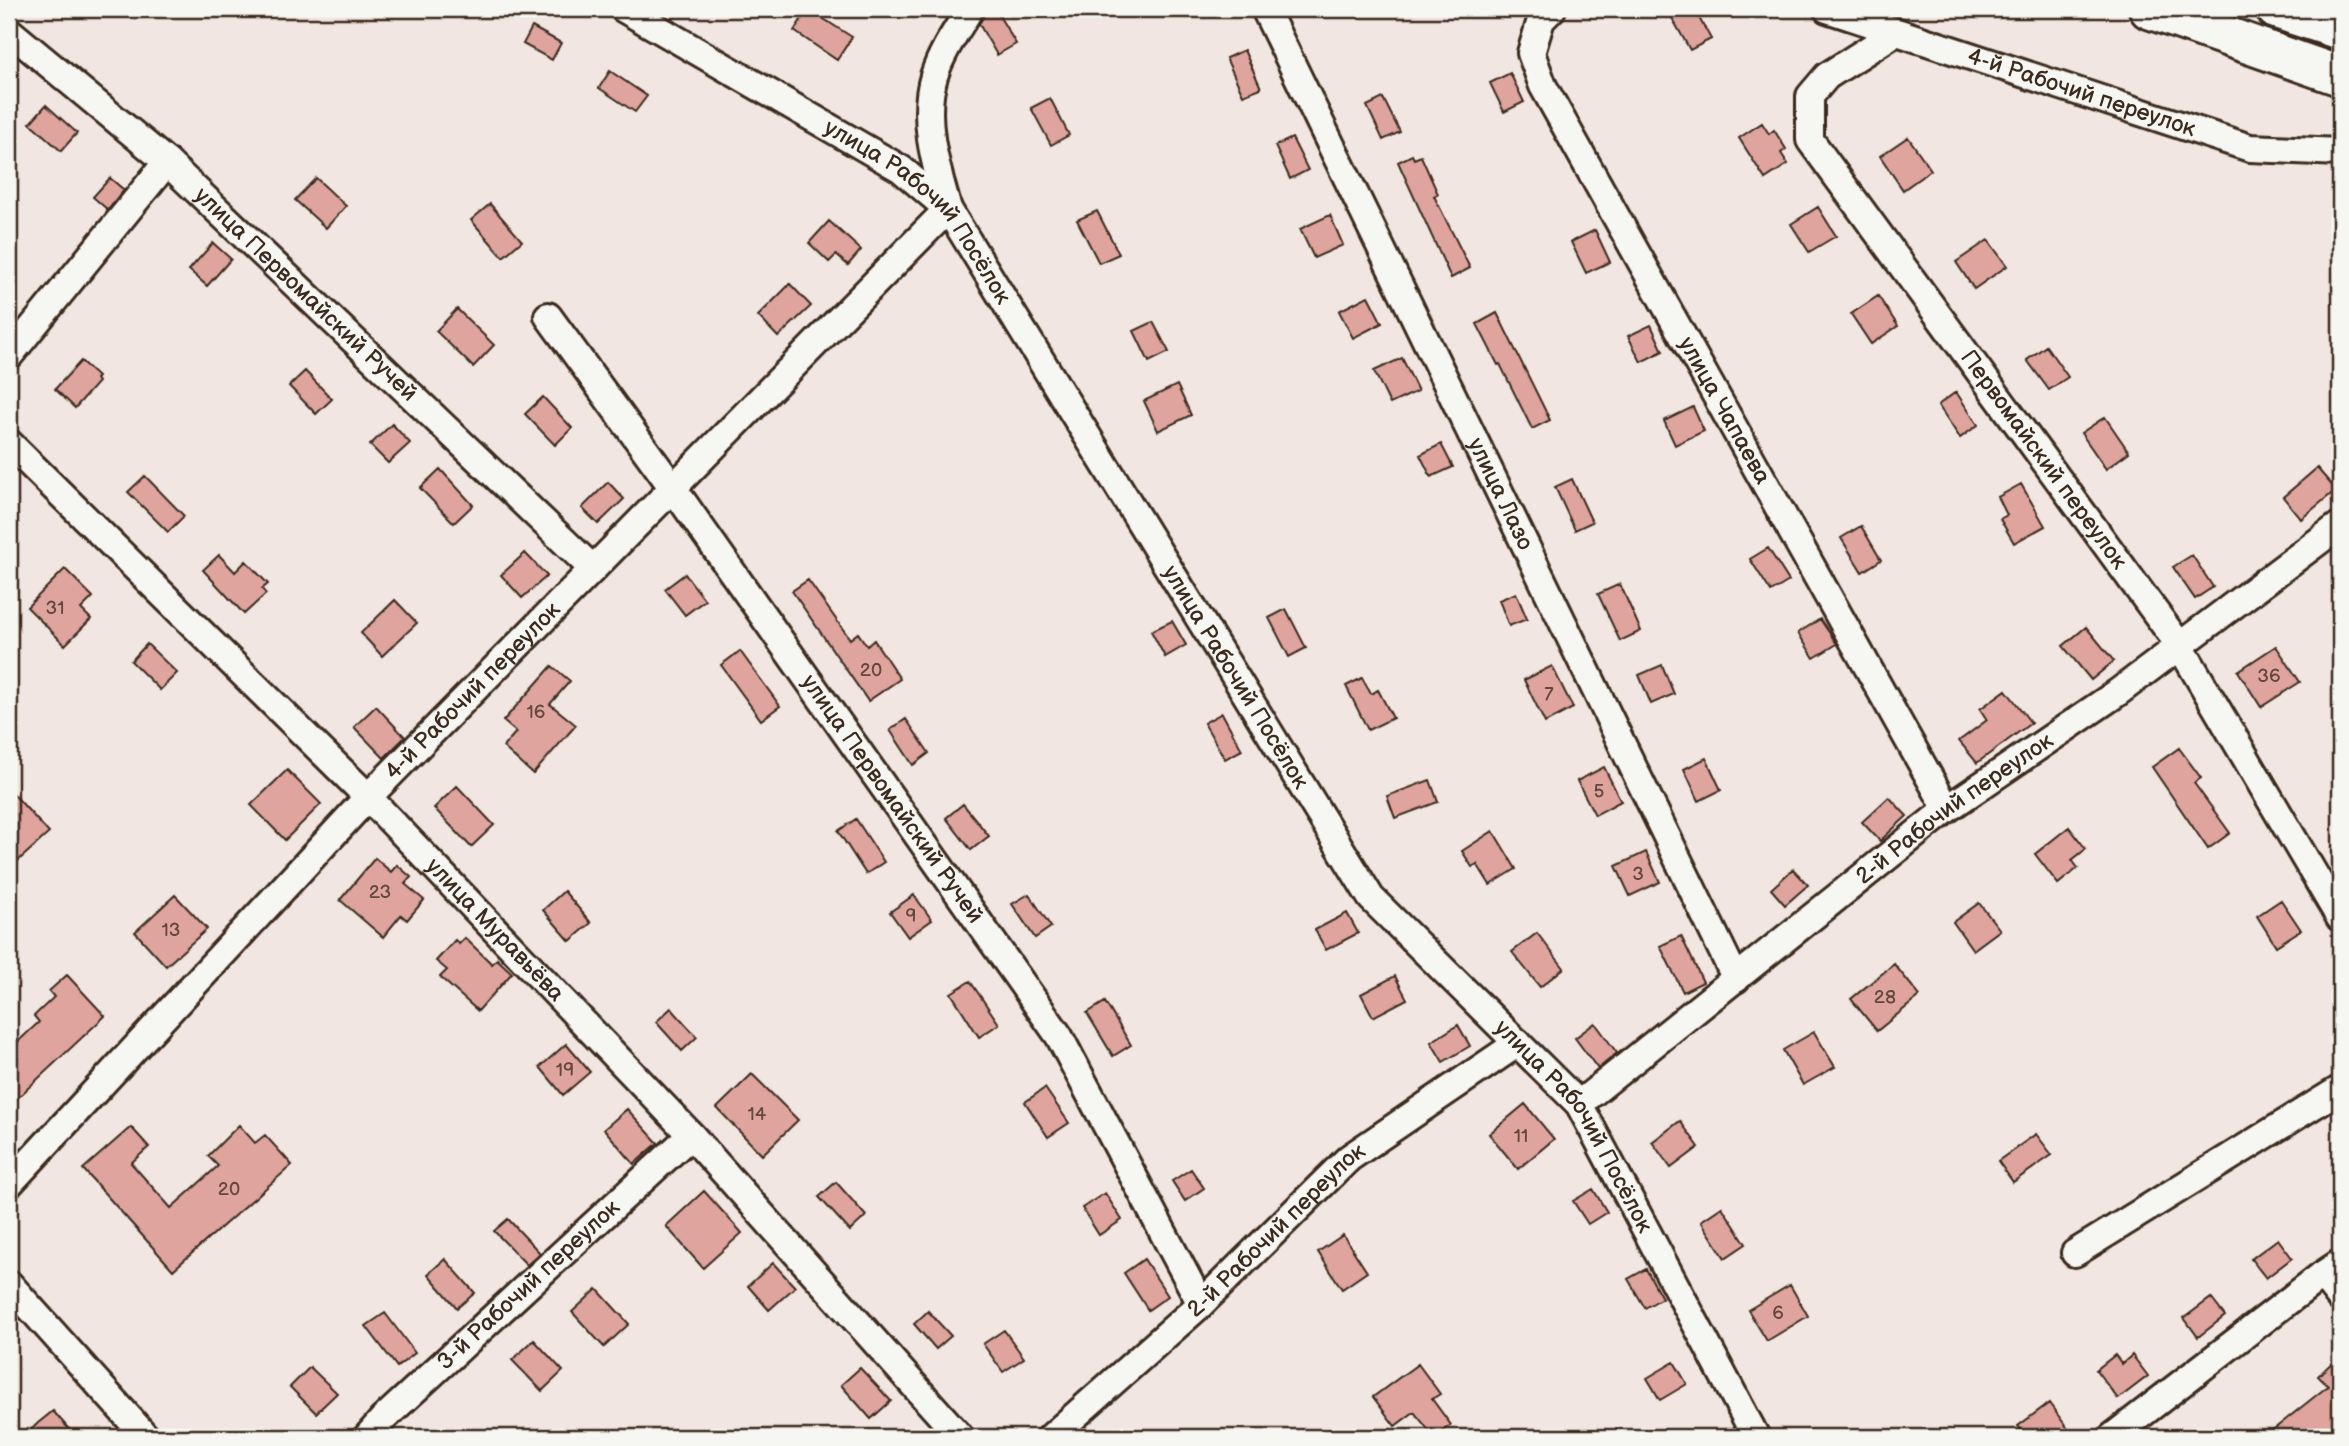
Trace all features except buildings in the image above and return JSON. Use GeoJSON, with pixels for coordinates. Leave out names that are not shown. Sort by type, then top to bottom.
{"type":"FeatureCollection","features":[{"type":"Feature","properties":{"kind":"highway"},"geometry":{"type":"LineString","coordinates":[[2149,9],[2340,76]]}},
{"type":"Feature","properties":{"kind":"highway"},"geometry":{"type":"LineString","coordinates":[[2276,9],[2340,30]]}},
{"type":"Feature","properties":{"kind":"street","name":"улица Рабочий Посёлок"},"geometry":{"type":"LineString","coordinates":[[624,9],[901,169],[948,209],[1371,898],[1580,1104],[1756,1437]]}},
{"type":"Feature","properties":{"kind":"street"},"geometry":{"type":"LineString","coordinates":[[948,209],[933,153],[929,107],[934,76],[950,40],[970,9]]}},
{"type":"Feature","properties":{"kind":"street","name":"улица Лазо"},"geometry":{"type":"LineString","coordinates":[[1265,9],[1736,979]]}},
{"type":"Feature","properties":{"kind":"street","name":"улица Чапаева"},"geometry":{"type":"LineString","coordinates":[[1552,9],[1541,20],[1531,53],[1543,86],[1947,809]]}},
{"type":"Feature","properties":{"kind":"street","name":"4-й Рабочий переулок"},"geometry":{"type":"LineString","coordinates":[[1827,9],[2250,148],[2340,152]]}},
{"type":"Feature","properties":{"kind":"street","name":"улица Первомайский Ручей"},"geometry":{"type":"LineString","coordinates":[[9,30],[167,162],[593,569]]}},
{"type":"Feature","properties":{"kind":"street","name":"Первомайский переулок"},"geometry":{"type":"LineString","coordinates":[[1896,32],[1827,76],[1810,96],[1810,140],[2180,646],[2340,918]]}},
{"type":"Feature","properties":{"kind":"street"},"geometry":{"type":"LineString","coordinates":[[9,356],[167,162]]}},
{"type":"Feature","properties":{"kind":"street","name":"4-й Рабочий переулок"},"geometry":{"type":"LineString","coordinates":[[9,1184],[368,797],[948,209]]}},
{"type":"Feature","properties":{"kind":"street","name":"улица Первомайский Ручей"},"geometry":{"type":"LineString","coordinates":[[548,316],[673,488],[1059,1036],[1201,1304]]}},
{"type":"Feature","properties":{"kind":"street","name":"улица Муравьёва"},"geometry":{"type":"LineString","coordinates":[[9,443],[368,797],[691,1135],[960,1437]]}},
{"type":"Feature","properties":{"kind":"street","name":"2-й Рабочий переулок"},"geometry":{"type":"LineString","coordinates":[[1580,1104],[1947,809],[2117,693],[2340,525]]}},
{"type":"Feature","properties":{"kind":"street","name":"2-й Рабочий переулок"},"geometry":{"type":"LineString","coordinates":[[1051,1437],[1201,1304],[1349,1158],[1518,1043]]}},
{"type":"Feature","properties":{"kind":"street"},"geometry":{"type":"LineString","coordinates":[[2075,1253],[2340,1089]]}},
{"type":"Feature","properties":{"kind":"street","name":"3-й Рабочий переулок"},"geometry":{"type":"LineString","coordinates":[[367,1437],[382,1420],[691,1135]]}},
{"type":"Feature","properties":{"kind":"street"},"geometry":{"type":"LineString","coordinates":[[2112,1437],[2331,1269],[2340,1298]]}},
{"type":"Feature","properties":{"kind":"street"},"geometry":{"type":"LineString","coordinates":[[9,1284],[146,1437]]}}]}
